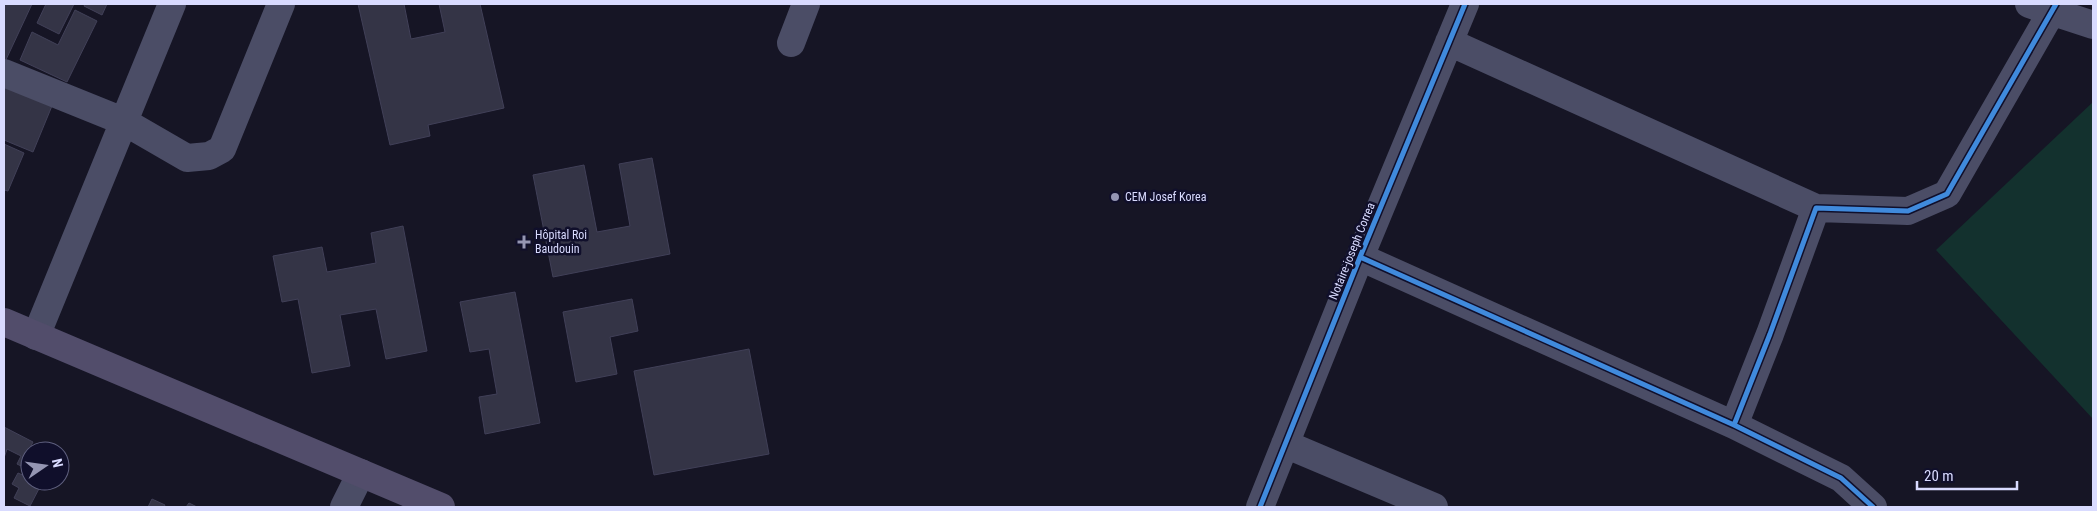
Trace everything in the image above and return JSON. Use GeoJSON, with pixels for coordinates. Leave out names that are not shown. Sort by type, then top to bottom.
{"type":"FeatureCollection","features":[{"type":"Feature","properties":{"kind":"main road"},"geometry":{"type":"LineString","coordinates":[[4,322],[441,507]]}},
{"type":"Feature","properties":{"kind":"street"},"geometry":{"type":"LineString","coordinates":[[36,336],[172,4]]}},
{"type":"Feature","properties":{"kind":"street"},"geometry":{"type":"LineString","coordinates":[[4,73],[123,122],[187,158],[209,156],[222,150],[281,4]]}},
{"type":"Feature","properties":{"kind":"street"},"geometry":{"type":"LineString","coordinates":[[791,43],[806,4]]}},
{"type":"Feature","properties":{"kind":"street","name":"Notaire-joseph Correa"},"geometry":{"type":"LineString","coordinates":[[1260,507],[1360,257],[1465,4]]}},
{"type":"Feature","properties":{"kind":"street"},"geometry":{"type":"LineString","coordinates":[[1449,42],[1816,208],[1908,211],[1947,194],[2046,6],[2093,25]]}},
{"type":"Feature","properties":{"kind":"street"},"geometry":{"type":"LineString","coordinates":[[1734,425],[1770,334],[1816,208]]}},
{"type":"Feature","properties":{"kind":"street"},"geometry":{"type":"LineString","coordinates":[[1360,257],[1734,425],[1841,478],[1872,507]]}},
{"type":"Feature","properties":{"kind":"street"},"geometry":{"type":"LineString","coordinates":[[1285,444],[1434,507]]}},
{"type":"Feature","properties":{"kind":"street"},"geometry":{"type":"LineString","coordinates":[[344,507],[361,473]]}},
{"type":"Feature","properties":{"kind":"green space"},"geometry":{"type":"Polygon","coordinates":[[[2093,102],[2093,419],[1936,250],[2093,102]]]}},
{"type":"Feature","properties":{"kind":"building"},"geometry":{"type":"Polygon","coordinates":[[[4,4],[32,4],[4,64],[4,4]]]}},
{"type":"Feature","properties":{"kind":"building"},"geometry":{"type":"Polygon","coordinates":[[[46,4],[74,4],[59,34],[37,23],[46,4]]]}},
{"type":"Feature","properties":{"kind":"building"},"geometry":{"type":"Polygon","coordinates":[[[85,4],[107,4],[102,15],[84,6],[85,4]]]}},
{"type":"Feature","properties":{"kind":"building"},"geometry":{"type":"Polygon","coordinates":[[[358,4],[404,4],[411,39],[445,32],[439,4],[480,4],[504,108],[428,125],[430,136],[390,145],[358,4]]]}},
{"type":"Feature","properties":{"kind":"building"},"geometry":{"type":"Polygon","coordinates":[[[75,10],[97,21],[67,82],[20,60],[32,32],[58,45],[75,10]]]}},
{"type":"Feature","properties":{"kind":"building"},"geometry":{"type":"Polygon","coordinates":[[[4,80],[54,101],[33,152],[4,140],[4,80]]]}},
{"type":"Feature","properties":{"kind":"building"},"geometry":{"type":"Polygon","coordinates":[[[4,144],[24,153],[8,191],[4,190],[4,144]]]}},
{"type":"Feature","properties":{"kind":"building"},"geometry":{"type":"Polygon","coordinates":[[[652,158],[670,254],[553,277],[533,175],[584,165],[597,232],[630,226],[619,164],[652,158]]]}},
{"type":"Feature","properties":{"kind":"building"},"geometry":{"type":"Polygon","coordinates":[[[403,226],[427,351],[386,359],[376,309],[340,315],[350,366],[312,373],[298,299],[282,302],[273,256],[322,247],[327,272],[376,263],[371,233],[403,226]]]}},
{"type":"Feature","properties":{"kind":"building"},"geometry":{"type":"Polygon","coordinates":[[[515,292],[540,423],[485,434],[479,397],[497,394],[489,349],[470,352],[460,302],[515,292]]]}},
{"type":"Feature","properties":{"kind":"building"},"geometry":{"type":"Polygon","coordinates":[[[632,299],[638,331],[610,337],[617,374],[576,382],[563,312],[632,299]]]}},
{"type":"Feature","properties":{"kind":"building"},"geometry":{"type":"Polygon","coordinates":[[[749,349],[769,454],[654,475],[634,371],[749,349]]]}},
{"type":"Feature","properties":{"kind":"building"},"geometry":{"type":"Polygon","coordinates":[[[4,427],[31,441],[20,441],[20,456],[7,449],[4,458],[4,427]]]}},
{"type":"Feature","properties":{"kind":"building"},"geometry":{"type":"Polygon","coordinates":[[[18,473],[20,474],[20,491],[38,491],[30,506],[14,498],[19,488],[12,484],[18,473]]]}},
{"type":"Feature","properties":{"kind":"building"},"geometry":{"type":"Polygon","coordinates":[[[152,499],[165,505],[164,507],[148,507],[152,499]]]}},
{"type":"Feature","properties":{"kind":"building"},"geometry":{"type":"Polygon","coordinates":[[[189,503],[197,507],[186,507],[189,503]]]}},
{"type":"Feature","properties":{"kind":"cycle path"},"geometry":{"type":"LineString","coordinates":[[1260,507],[1360,257],[1465,4]]}},
{"type":"Feature","properties":{"kind":"cycle path"},"geometry":{"type":"LineString","coordinates":[[1734,425],[1770,334],[1816,208],[1908,211],[1947,194],[2056,4]]}},
{"type":"Feature","properties":{"kind":"cycle path"},"geometry":{"type":"LineString","coordinates":[[1360,257],[1734,425],[1841,478],[1873,507]]}},
{"type":"Feature","properties":{"kind":"place","name":"CEM Josef Korea"},"geometry":{"type":"Point","coordinates":[1115,197]}},
{"type":"Feature","properties":{"kind":"place","name":"Hôpital Roi Baudouin"},"geometry":{"type":"Point","coordinates":[524,242]}}]}
